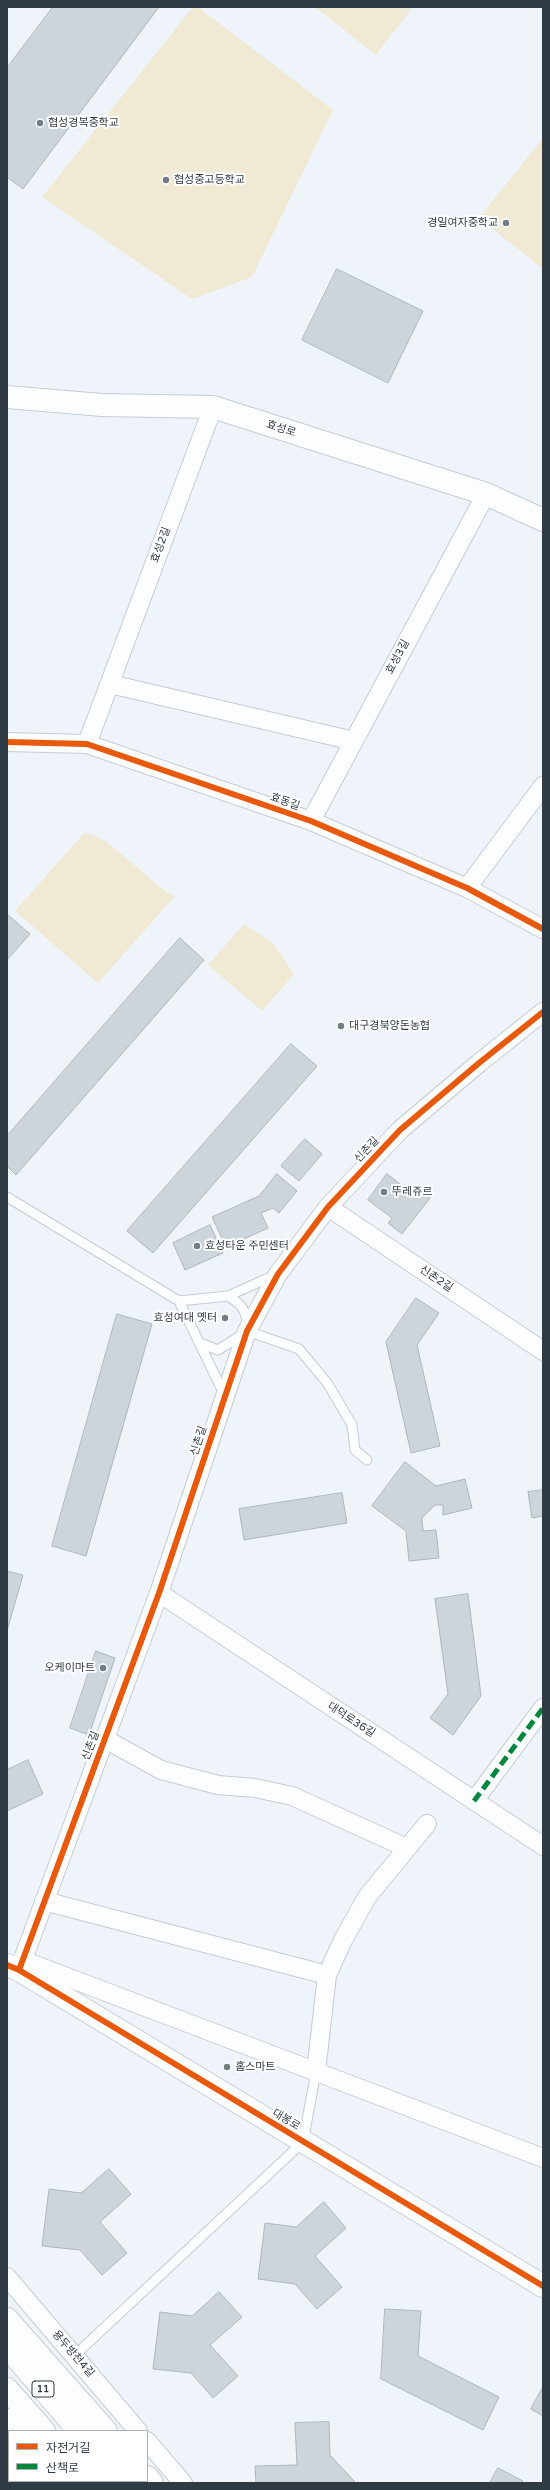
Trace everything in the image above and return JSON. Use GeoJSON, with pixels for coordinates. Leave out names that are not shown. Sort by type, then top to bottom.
{"type":"FeatureCollection","features":[{"type":"Feature","properties":{"kind":"main road","name":"효성로"},"geometry":{"type":"LineString","coordinates":[[7,397],[102,405],[213,407],[486,494],[543,520]]}},
{"type":"Feature","properties":{"kind":"main road","name":"대봉로"},"geometry":{"type":"LineString","coordinates":[[16,1965],[303,2142],[543,2286]]}},
{"type":"Feature","properties":{"kind":"main road"},"geometry":{"type":"LineString","coordinates":[[7,2319],[105,2430]]}},
{"type":"Feature","properties":{"kind":"main road","name":"11"},"geometry":{"type":"LineString","coordinates":[[7,2347],[78,2430]]}},
{"type":"Feature","properties":{"kind":"main road"},"geometry":{"type":"LineString","coordinates":[[7,2389],[43,2430]]}},
{"type":"Feature","properties":{"kind":"main road"},"geometry":{"type":"LineString","coordinates":[[7,2420],[16,2430]]}},
{"type":"Feature","properties":{"kind":"street","name":"효성2길"},"geometry":{"type":"LineString","coordinates":[[87,744],[213,407]]}},
{"type":"Feature","properties":{"kind":"street","name":"효성3길"},"geometry":{"type":"LineString","coordinates":[[311,821],[486,494]]}},
{"type":"Feature","properties":{"kind":"street"},"geometry":{"type":"LineString","coordinates":[[110,684],[354,741]]}},
{"type":"Feature","properties":{"kind":"street","name":"효동길"},"geometry":{"type":"LineString","coordinates":[[7,742],[87,744],[311,821],[467,888],[543,929]]}},
{"type":"Feature","properties":{"kind":"street"},"geometry":{"type":"LineString","coordinates":[[467,888],[543,786]]}},
{"type":"Feature","properties":{"kind":"street","name":"신촌길"},"geometry":{"type":"LineString","coordinates":[[16,1965],[44,1901],[159,1593],[224,1395],[247,1332],[278,1274],[328,1207],[400,1130],[479,1062],[543,1012]]}},
{"type":"Feature","properties":{"kind":"street","name":"신촌2길"},"geometry":{"type":"LineString","coordinates":[[328,1207],[543,1351]]}},
{"type":"Feature","properties":{"kind":"street","name":"대덕로36길"},"geometry":{"type":"LineString","coordinates":[[159,1593],[543,1846]]}},
{"type":"Feature","properties":{"kind":"street"},"geometry":{"type":"LineString","coordinates":[[474,1801],[543,1708]]}},
{"type":"Feature","properties":{"kind":"street"},"geometry":{"type":"LineString","coordinates":[[105,1739],[161,1770],[218,1785],[254,1788],[292,1796],[406,1848]]}},
{"type":"Feature","properties":{"kind":"street"},"geometry":{"type":"LineString","coordinates":[[316,2072],[327,1975],[343,1940],[367,1897],[427,1824]]}},
{"type":"Feature","properties":{"kind":"street"},"geometry":{"type":"LineString","coordinates":[[44,1901],[327,1975]]}},
{"type":"Feature","properties":{"kind":"street"},"geometry":{"type":"LineString","coordinates":[[16,1965],[316,2072],[543,2158]]}},
{"type":"Feature","properties":{"kind":"street","name":"용두방천4길"},"geometry":{"type":"LineString","coordinates":[[7,2277],[137,2430]]}},
{"type":"Feature","properties":{"kind":"street"},"geometry":{"type":"LineString","coordinates":[[148,2442],[183,2483]]}},
{"type":"Feature","properties":{"kind":"lane"},"geometry":{"type":"LineString","coordinates":[[7,1197],[179,1301],[224,1395]]}},
{"type":"Feature","properties":{"kind":"lane"},"geometry":{"type":"LineString","coordinates":[[179,1301],[228,1296],[278,1274]]}},
{"type":"Feature","properties":{"kind":"lane"},"geometry":{"type":"LineString","coordinates":[[228,1296],[242,1305],[247,1317],[247,1332]]}},
{"type":"Feature","properties":{"kind":"lane"},"geometry":{"type":"LineString","coordinates":[[200,1343],[218,1350],[247,1332],[299,1349],[328,1384],[352,1425],[355,1450],[367,1460]]}},
{"type":"Feature","properties":{"kind":"lane"},"geometry":{"type":"LineString","coordinates":[[74,2356],[303,2142],[316,2072]]}},
{"type":"Feature","properties":{"kind":"shaded area"},"geometry":{"type":"Polygon","coordinates":[[[193,7],[198,7],[333,110],[252,277],[192,299],[42,197],[193,7]]]}},
{"type":"Feature","properties":{"kind":"shaded area"},"geometry":{"type":"Polygon","coordinates":[[[315,7],[413,7],[376,55],[315,7]]]}},
{"type":"Feature","properties":{"kind":"shaded area"},"geometry":{"type":"Polygon","coordinates":[[[543,138],[543,269],[479,218],[543,138]]]}},
{"type":"Feature","properties":{"kind":"shaded area"},"geometry":{"type":"Polygon","coordinates":[[[85,832],[107,842],[166,892],[175,896],[98,983],[15,911],[85,832]]]}},
{"type":"Feature","properties":{"kind":"shaded area"},"geometry":{"type":"Polygon","coordinates":[[[244,924],[273,943],[294,974],[262,1011],[208,965],[244,924]]]}},
{"type":"Feature","properties":{"kind":"shaded area"},"geometry":{"type":"Polygon","coordinates":[[[7,2433],[8,2482],[49,2483],[7,2483],[7,2433]]]}},
{"type":"Feature","properties":{"kind":"building","name":"협성경복중학교"},"geometry":{"type":"Polygon","coordinates":[[[53,7],[159,7],[23,189],[7,177],[7,68],[53,7]]]}},
{"type":"Feature","properties":{"kind":"building"},"geometry":{"type":"Polygon","coordinates":[[[337,269],[423,311],[388,383],[302,340],[337,269]]]}},
{"type":"Feature","properties":{"kind":"building"},"geometry":{"type":"Polygon","coordinates":[[[7,914],[30,934],[7,960],[7,914]]]}},
{"type":"Feature","properties":{"kind":"building"},"geometry":{"type":"Polygon","coordinates":[[[180,938],[204,960],[16,1175],[7,1166],[7,1136],[180,938]]]}},
{"type":"Feature","properties":{"kind":"building"},"geometry":{"type":"Polygon","coordinates":[[[291,1044],[317,1066],[153,1253],[127,1231],[291,1044]]]}},
{"type":"Feature","properties":{"kind":"building"},"geometry":{"type":"Polygon","coordinates":[[[305,1139],[322,1154],[299,1181],[281,1166],[305,1139]]]}},
{"type":"Feature","properties":{"kind":"building"},"geometry":{"type":"Polygon","coordinates":[[[277,1174],[297,1191],[279,1213],[273,1208],[261,1213],[268,1228],[226,1247],[212,1217],[259,1196],[277,1174]]]}},
{"type":"Feature","properties":{"kind":"building"},"geometry":{"type":"Polygon","coordinates":[[[387,1174],[411,1192],[416,1187],[430,1198],[402,1234],[388,1223],[392,1218],[368,1200],[387,1174]]]}},
{"type":"Feature","properties":{"kind":"building"},"geometry":{"type":"Polygon","coordinates":[[[210,1225],[223,1253],[185,1270],[173,1243],[210,1225]]]}},
{"type":"Feature","properties":{"kind":"building"},"geometry":{"type":"Polygon","coordinates":[[[416,1298],[439,1313],[417,1345],[440,1446],[411,1453],[386,1342],[416,1298]]]}},
{"type":"Feature","properties":{"kind":"building"},"geometry":{"type":"Polygon","coordinates":[[[117,1314],[152,1324],[86,1556],[52,1546],[117,1314]]]}},
{"type":"Feature","properties":{"kind":"building"},"geometry":{"type":"Polygon","coordinates":[[[405,1462],[436,1486],[465,1479],[472,1508],[443,1515],[443,1505],[435,1505],[422,1518],[423,1531],[436,1530],[439,1558],[409,1561],[406,1531],[372,1506],[405,1462]]]}},
{"type":"Feature","properties":{"kind":"building"},"geometry":{"type":"Polygon","coordinates":[[[543,1490],[543,1516],[532,1518],[528,1492],[543,1490]]]}},
{"type":"Feature","properties":{"kind":"building"},"geometry":{"type":"Polygon","coordinates":[[[342,1493],[347,1523],[244,1540],[239,1509],[342,1493]]]}},
{"type":"Feature","properties":{"kind":"building"},"geometry":{"type":"Polygon","coordinates":[[[7,1571],[23,1575],[7,1631],[7,1571]]]}},
{"type":"Feature","properties":{"kind":"building"},"geometry":{"type":"Polygon","coordinates":[[[468,1594],[481,1696],[453,1735],[430,1718],[448,1694],[435,1599],[468,1594]]]}},
{"type":"Feature","properties":{"kind":"building"},"geometry":{"type":"Polygon","coordinates":[[[96,1651],[115,1658],[89,1735],[70,1728],[96,1651]]]}},
{"type":"Feature","properties":{"kind":"building"},"geometry":{"type":"Polygon","coordinates":[[[28,1760],[43,1794],[7,1811],[7,1770],[28,1760]]]}},
{"type":"Feature","properties":{"kind":"building"},"geometry":{"type":"Polygon","coordinates":[[[109,2169],[131,2194],[100,2222],[127,2253],[102,2275],[80,2250],[42,2246],[49,2189],[81,2193],[109,2169]]]}},
{"type":"Feature","properties":{"kind":"building"},"geometry":{"type":"Polygon","coordinates":[[[324,2202],[346,2228],[315,2256],[342,2287],[317,2309],[295,2284],[258,2279],[265,2223],[296,2227],[324,2202]]]}},
{"type":"Feature","properties":{"kind":"building"},"geometry":{"type":"Polygon","coordinates":[[[219,2292],[242,2317],[210,2345],[238,2376],[213,2398],[191,2373],[153,2369],[160,2312],[192,2316],[219,2292]]]}},
{"type":"Feature","properties":{"kind":"building"},"geometry":{"type":"Polygon","coordinates":[[[385,2309],[421,2311],[418,2356],[499,2397],[483,2430],[381,2379],[385,2309]]]}},
{"type":"Feature","properties":{"kind":"building"},"geometry":{"type":"Polygon","coordinates":[[[543,2387],[543,2416],[531,2409],[543,2387]]]}},
{"type":"Feature","properties":{"kind":"building"},"geometry":{"type":"Polygon","coordinates":[[[329,2422],[330,2455],[356,2483],[256,2483],[255,2466],[297,2465],[295,2423],[329,2422]]]}},
{"type":"Feature","properties":{"kind":"building"},"geometry":{"type":"Polygon","coordinates":[[[498,2468],[523,2481],[522,2483],[490,2483],[498,2468]]]}},
{"type":"Feature","properties":{"kind":"marked path"},"geometry":{"type":"LineString","coordinates":[[474,1801],[543,1708]]}},
{"type":"Feature","properties":{"kind":"cycle path"},"geometry":{"type":"LineString","coordinates":[[7,742],[87,744],[311,821],[467,888],[543,929]]}},
{"type":"Feature","properties":{"kind":"cycle path"},"geometry":{"type":"LineString","coordinates":[[19,1970],[159,1593],[247,1331],[278,1274],[328,1207],[400,1130],[479,1063],[543,1012]]}},
{"type":"Feature","properties":{"kind":"cycle path"},"geometry":{"type":"LineString","coordinates":[[7,1965],[19,1970],[543,2286]]}},
{"type":"Feature","properties":{"kind":"place","name":"협성경복중학교"},"geometry":{"type":"Point","coordinates":[40,123]}},
{"type":"Feature","properties":{"kind":"place","name":"협성중고등학교"},"geometry":{"type":"Point","coordinates":[166,180]}},
{"type":"Feature","properties":{"kind":"place","name":"경일여자중학교"},"geometry":{"type":"Point","coordinates":[506,223]}},
{"type":"Feature","properties":{"kind":"place","name":"대구경북양돈농협"},"geometry":{"type":"Point","coordinates":[341,1026]}},
{"type":"Feature","properties":{"kind":"place","name":"뚜레쥬르"},"geometry":{"type":"Point","coordinates":[384,1192]}},
{"type":"Feature","properties":{"kind":"place","name":"효성타운 주민센터"},"geometry":{"type":"Point","coordinates":[197,1246]}},
{"type":"Feature","properties":{"kind":"place","name":"효성여대 옛터"},"geometry":{"type":"Point","coordinates":[225,1318]}},
{"type":"Feature","properties":{"kind":"place","name":"오케이마트"},"geometry":{"type":"Point","coordinates":[103,1668]}},
{"type":"Feature","properties":{"kind":"place","name":"홈스마트"},"geometry":{"type":"Point","coordinates":[227,2067]}}]}
